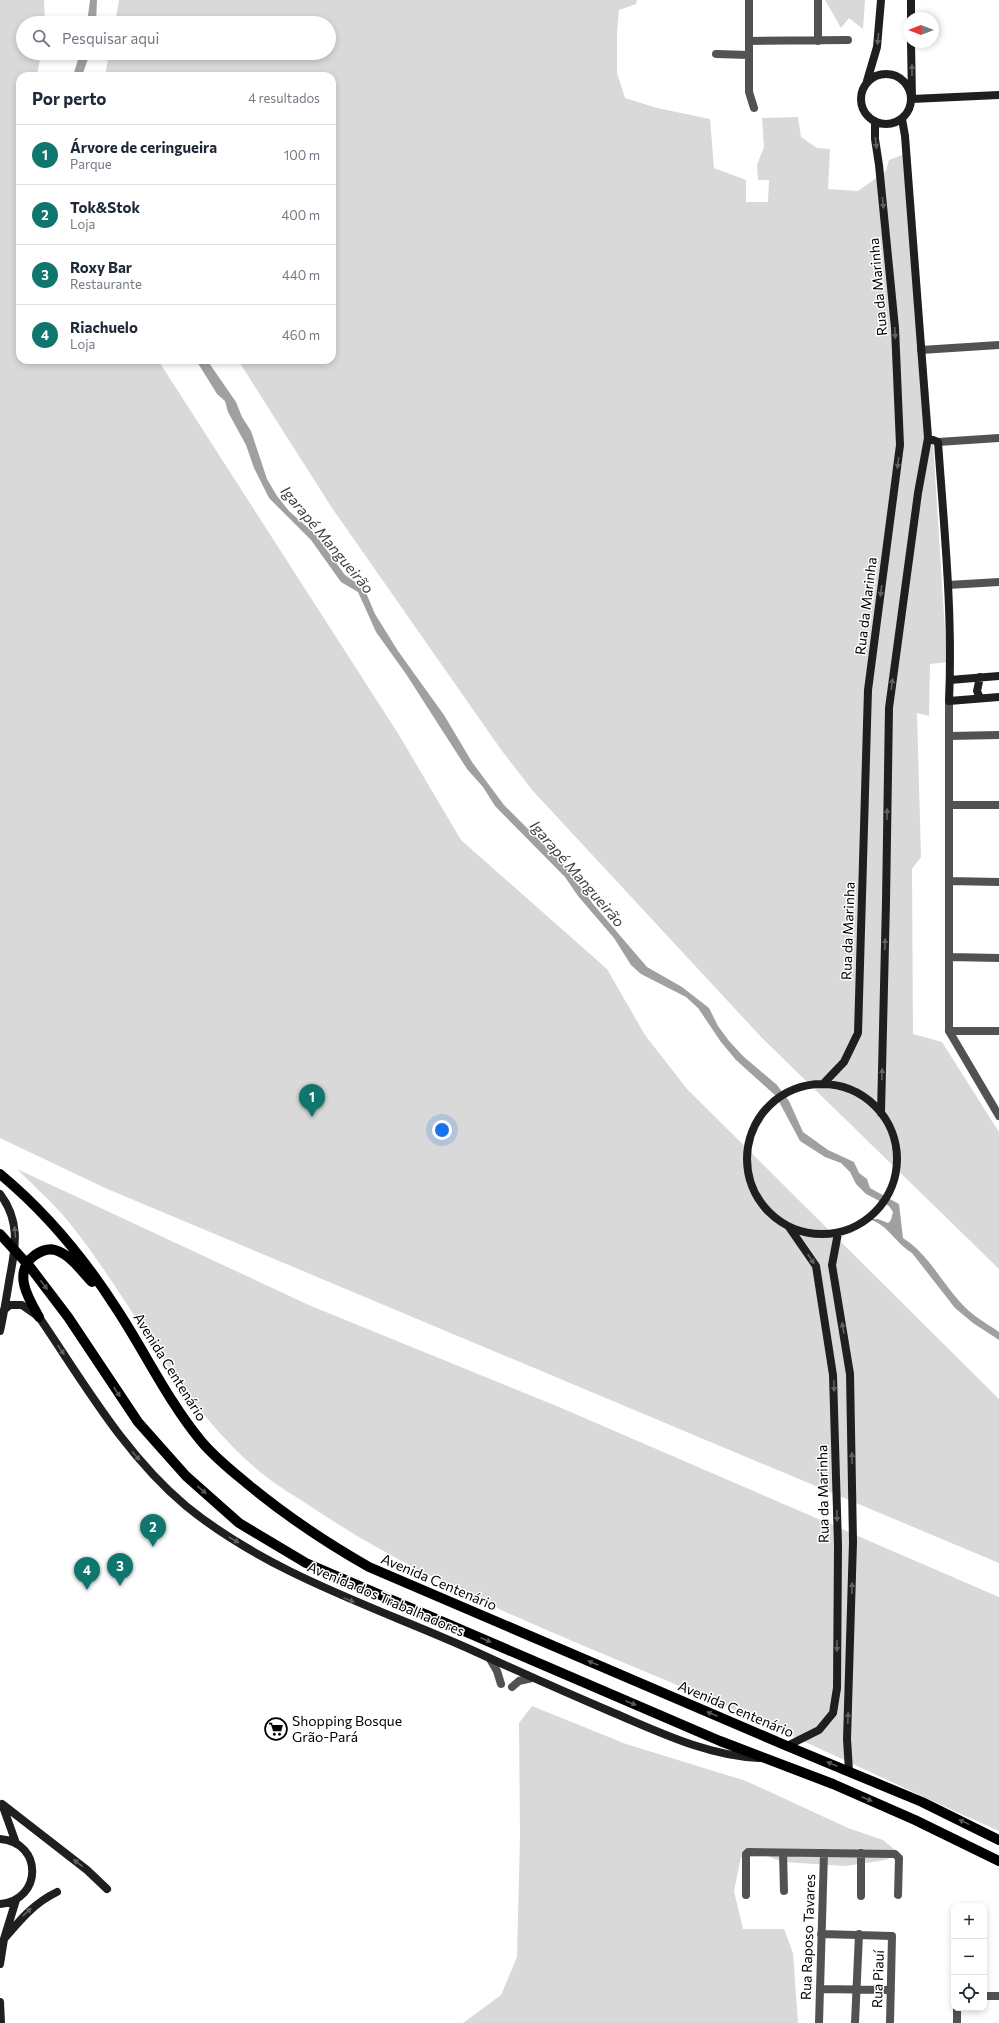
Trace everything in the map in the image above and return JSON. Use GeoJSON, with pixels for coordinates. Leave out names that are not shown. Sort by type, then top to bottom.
{"type":"FeatureCollection","features":[{"type":"Feature","properties":{"kind":"main road"},"geometry":{"type":"LineString","coordinates":[[881,0],[878,47],[862,93],[861,104],[866,114],[875,122],[892,124],[902,119],[909,110],[912,99],[911,48]]}},
{"type":"Feature","properties":{"kind":"main road"},"geometry":{"type":"LineString","coordinates":[[911,0],[911,12]]}},
{"type":"Feature","properties":{"kind":"main road"},"geometry":{"type":"LineString","coordinates":[[866,82],[875,75],[892,74],[906,83],[912,99]]}},
{"type":"Feature","properties":{"kind":"main road"},"geometry":{"type":"LineString","coordinates":[[912,99],[999,95]]}},
{"type":"Feature","properties":{"kind":"main road"},"geometry":{"type":"LineString","coordinates":[[881,1113],[889,708],[918,494],[928,438],[905,136],[902,119]]}},
{"type":"Feature","properties":{"kind":"main road","name":"Rua da Marinha"},"geometry":{"type":"LineString","coordinates":[[823,1084],[844,1062],[858,1033],[868,690],[900,445],[895,328],[879,165],[875,139],[875,122]]}},
{"type":"Feature","properties":{"kind":"main road"},"geometry":{"type":"LineString","coordinates":[[928,438],[938,442],[948,586],[949,701],[999,697]]}},
{"type":"Feature","properties":{"kind":"main road"},"geometry":{"type":"LineString","coordinates":[[950,680],[999,676]]}},
{"type":"Feature","properties":{"kind":"main road"},"geometry":{"type":"LineString","coordinates":[[980,678],[976,691],[980,698]]}},
{"type":"Feature","properties":{"kind":"main road"},"geometry":{"type":"LineString","coordinates":[[823,1084],[839,1086],[855,1092],[869,1101],[881,1113],[890,1127],[895,1143],[897,1160],[895,1177],[889,1193],[880,1207],[868,1219],[854,1228],[838,1233],[821,1235],[805,1233],[789,1227],[775,1218],[763,1206],[754,1191],[749,1176],[747,1156],[754,1128],[764,1112],[776,1100],[790,1091],[806,1086],[823,1084]]}},
{"type":"Feature","properties":{"kind":"main road","name":"Avenida Centenário"},"geometry":{"type":"LineString","coordinates":[[0,1174],[45,1215],[75,1249],[118,1310],[167,1394],[202,1442],[220,1462],[282,1512],[322,1540],[369,1567],[787,1746],[922,1802],[999,1840]]}},
{"type":"Feature","properties":{"kind":"main road"},"geometry":{"type":"LineString","coordinates":[[0,1194],[13,1217],[16,1246],[0,1331]]}},
{"type":"Feature","properties":{"kind":"main road","name":"Rua da Marinha"},"geometry":{"type":"LineString","coordinates":[[787,1746],[819,1730],[833,1712],[837,1688],[838,1545],[834,1376],[816,1266],[789,1227]]}},
{"type":"Feature","properties":{"kind":"main road","name":"Rua da Marinha"},"geometry":{"type":"LineString","coordinates":[[838,1233],[832,1265],[850,1374],[853,1542],[847,1739],[848,1771]]}},
{"type":"Feature","properties":{"kind":"main road"},"geometry":{"type":"LineString","coordinates":[[0,1234],[30,1267],[68,1317],[138,1422],[186,1476],[239,1523],[306,1563],[720,1741],[766,1758],[915,1820],[999,1861]]}},
{"type":"Feature","properties":{"kind":"main road"},"geometry":{"type":"LineString","coordinates":[[39,1317],[27,1297],[23,1285],[23,1274],[24,1268],[32,1258],[39,1252],[50,1249],[57,1250],[72,1261],[118,1310]]}},
{"type":"Feature","properties":{"kind":"main road"},"geometry":{"type":"LineString","coordinates":[[0,1281],[9,1283]]}},
{"type":"Feature","properties":{"kind":"main road"},"geometry":{"type":"LineString","coordinates":[[4,1310],[10,1305],[22,1305],[39,1317]]}},
{"type":"Feature","properties":{"kind":"main road","name":"Avenida dos Trabalhadores"},"geometry":{"type":"LineString","coordinates":[[39,1317],[113,1428],[131,1450],[184,1504],[220,1533],[259,1555],[338,1595],[650,1728],[695,1746],[743,1757],[766,1758]]}},
{"type":"Feature","properties":{"kind":"main road"},"geometry":{"type":"LineString","coordinates":[[1,1802],[16,1843]]}},
{"type":"Feature","properties":{"kind":"main road"},"geometry":{"type":"LineString","coordinates":[[1,1802],[87,1870],[107,1889]]}},
{"type":"Feature","properties":{"kind":"main road"},"geometry":{"type":"LineString","coordinates":[[0,1839],[16,1843],[26,1851],[30,1858],[33,1875],[26,1891],[16,1900],[0,1904]]}},
{"type":"Feature","properties":{"kind":"main road"},"geometry":{"type":"LineString","coordinates":[[4,1940],[25,1914],[43,1899],[57,1892]]}},
{"type":"Feature","properties":{"kind":"main road"},"geometry":{"type":"LineString","coordinates":[[0,1964],[4,1940],[16,1900]]}},
{"type":"Feature","properties":{"kind":"main road"},"geometry":{"type":"LineString","coordinates":[[0,2002],[1,2023]]}},
{"type":"Feature","properties":{"kind":"street"},"geometry":{"type":"LineString","coordinates":[[749,0],[749,92],[754,108]]}},
{"type":"Feature","properties":{"kind":"street"},"geometry":{"type":"LineString","coordinates":[[818,0],[818,41]]}},
{"type":"Feature","properties":{"kind":"street"},"geometry":{"type":"LineString","coordinates":[[749,41],[848,40]]}},
{"type":"Feature","properties":{"kind":"street"},"geometry":{"type":"LineString","coordinates":[[716,54],[749,55]]}},
{"type":"Feature","properties":{"kind":"street"},"geometry":{"type":"LineString","coordinates":[[921,350],[999,345]]}},
{"type":"Feature","properties":{"kind":"street"},"geometry":{"type":"LineString","coordinates":[[938,442],[999,438]]}},
{"type":"Feature","properties":{"kind":"street"},"geometry":{"type":"LineString","coordinates":[[948,586],[999,582]]}},
{"type":"Feature","properties":{"kind":"street"},"geometry":{"type":"LineString","coordinates":[[949,701],[949,1030],[996,1107],[999,1116]]}},
{"type":"Feature","properties":{"kind":"street"},"geometry":{"type":"LineString","coordinates":[[949,736],[999,736]]}},
{"type":"Feature","properties":{"kind":"street"},"geometry":{"type":"LineString","coordinates":[[949,805],[999,805]]}},
{"type":"Feature","properties":{"kind":"street"},"geometry":{"type":"LineString","coordinates":[[949,882],[999,882]]}},
{"type":"Feature","properties":{"kind":"street"},"geometry":{"type":"LineString","coordinates":[[949,957],[999,958]]}},
{"type":"Feature","properties":{"kind":"street"},"geometry":{"type":"LineString","coordinates":[[949,1030],[999,1031]]}},
{"type":"Feature","properties":{"kind":"street"},"geometry":{"type":"LineString","coordinates":[[490,1659],[497,1671],[501,1684]]}},
{"type":"Feature","properties":{"kind":"street"},"geometry":{"type":"LineString","coordinates":[[512,1687],[519,1681],[532,1678]]}},
{"type":"Feature","properties":{"kind":"street"},"geometry":{"type":"LineString","coordinates":[[746,1895],[746,1853],[783,1853],[862,1853],[898,1855],[898,1895]]}},
{"type":"Feature","properties":{"kind":"street"},"geometry":{"type":"LineString","coordinates":[[783,1853],[784,1892]]}},
{"type":"Feature","properties":{"kind":"street","name":"Rua Raposo Tavares"},"geometry":{"type":"LineString","coordinates":[[819,2023],[824,1853]]}},
{"type":"Feature","properties":{"kind":"street"},"geometry":{"type":"LineString","coordinates":[[861,1896],[862,1853]]}},
{"type":"Feature","properties":{"kind":"street"},"geometry":{"type":"LineString","coordinates":[[821,1934],[859,1934],[855,2023]]}},
{"type":"Feature","properties":{"kind":"street","name":"Rua Piauí"},"geometry":{"type":"LineString","coordinates":[[859,1934],[892,1936],[890,2023]]}},
{"type":"Feature","properties":{"kind":"street"},"geometry":{"type":"LineString","coordinates":[[820,1989],[891,1990]]}},
{"type":"Feature","properties":{"kind":"street"},"geometry":{"type":"LineString","coordinates":[[987,1996],[999,1996]]}},
{"type":"Feature","properties":{"kind":"street"},"geometry":{"type":"LineString","coordinates":[[957,2011],[957,2023]]}},
{"type":"Feature","properties":{"kind":"shaded area"},"geometry":{"type":"Polygon","coordinates":[[[0,0],[44,0],[45,16],[16,16],[16,60],[40,60],[38,72],[16,72],[16,364],[161,364],[399,735],[461,840],[607,969],[645,1035],[687,1089],[999,1399],[999,1563],[105,1188],[0,1138],[0,0]]]}},
{"type":"Feature","properties":{"kind":"shaded area"},"geometry":{"type":"Polygon","coordinates":[[[90,0],[97,0],[96,16],[88,16],[90,0]]]}},
{"type":"Feature","properties":{"kind":"shaded area"},"geometry":{"type":"Polygon","coordinates":[[[119,0],[637,0],[636,4],[619,10],[617,33],[617,73],[625,98],[657,108],[710,119],[714,168],[746,180],[746,202],[768,202],[769,180],[758,180],[757,165],[764,147],[762,118],[798,117],[801,137],[817,148],[830,149],[828,189],[858,191],[886,171],[889,160],[907,153],[933,442],[947,662],[930,664],[929,716],[917,713],[921,857],[912,869],[913,1034],[942,1042],[999,1132],[999,1269],[762,1038],[533,791],[502,751],[332,508],[241,364],[336,364],[336,72],[106,72],[108,60],[336,60],[336,16],[116,16],[119,0]]]}},
{"type":"Feature","properties":{"kind":"shaded area"},"geometry":{"type":"Polygon","coordinates":[[[825,0],[865,0],[863,29],[849,18],[841,28],[825,0]]]}},
{"type":"Feature","properties":{"kind":"shaded area"},"geometry":{"type":"Polygon","coordinates":[[[78,60],[88,60],[83,72],[74,72],[78,60]]]}},
{"type":"Feature","properties":{"kind":"shaded area"},"geometry":{"type":"Polygon","coordinates":[[[198,364],[210,364],[236,402],[242,417],[251,431],[267,479],[277,496],[289,511],[315,534],[345,575],[364,588],[375,614],[398,651],[444,715],[472,762],[504,805],[566,867],[593,904],[647,967],[682,987],[709,1008],[718,1026],[729,1041],[744,1057],[777,1085],[789,1101],[803,1132],[828,1150],[854,1162],[859,1173],[867,1179],[870,1188],[899,1204],[903,1238],[920,1252],[953,1294],[968,1310],[999,1332],[999,1340],[973,1323],[955,1308],[912,1253],[881,1225],[868,1219],[878,1219],[888,1223],[891,1220],[893,1212],[889,1206],[866,1194],[856,1184],[850,1172],[841,1163],[825,1157],[800,1141],[776,1096],[736,1060],[721,1042],[698,1008],[686,997],[641,974],[631,965],[614,938],[578,896],[565,877],[495,806],[483,787],[467,769],[406,674],[376,632],[358,592],[341,582],[311,540],[269,498],[254,468],[246,445],[228,412],[225,401],[217,394],[198,364]]]}},
{"type":"Feature","properties":{"kind":"shaded area"},"geometry":{"type":"Polygon","coordinates":[[[17,1169],[311,1306],[559,1407],[999,1597],[999,1831],[758,1720],[492,1606],[358,1537],[280,1487],[260,1472],[231,1445],[205,1415],[158,1351],[92,1252],[50,1201],[17,1169]]]}},
{"type":"Feature","properties":{"kind":"shaded area"},"geometry":{"type":"Polygon","coordinates":[[[532,1706],[626,1744],[746,1781],[848,1828],[883,1840],[900,1854],[885,1860],[846,1866],[783,1862],[767,1856],[741,1857],[734,1891],[743,1929],[784,1929],[793,1953],[798,2023],[463,2023],[501,1995],[517,1957],[520,1835],[519,1723],[532,1706]]]}},
{"type":"Feature","properties":{"kind":"place","name":"Árvore de ceringueira"},"geometry":{"type":"Point","coordinates":[312,1117]}},
{"type":"Feature","properties":{"kind":"place","name":"Tok&Stok"},"geometry":{"type":"Point","coordinates":[153,1547]}},
{"type":"Feature","properties":{"kind":"place","name":"Roxy Bar"},"geometry":{"type":"Point","coordinates":[120,1586]}},
{"type":"Feature","properties":{"kind":"place","name":"Riachuelo"},"geometry":{"type":"Point","coordinates":[87,1590]}},
{"type":"Feature","properties":{"kind":"place","name":"Shopping Bosque Grão-Pará"},"geometry":{"type":"Point","coordinates":[276,1729]}},
{"type":"Feature","properties":{"kind":"water label","name":"Igarapé Mangueirão"},"geometry":{"type":"Point","coordinates":[327,540]}},
{"type":"Feature","properties":{"kind":"water label","name":"Igarapé Mangueirão"},"geometry":{"type":"Point","coordinates":[577,874]}}]}
